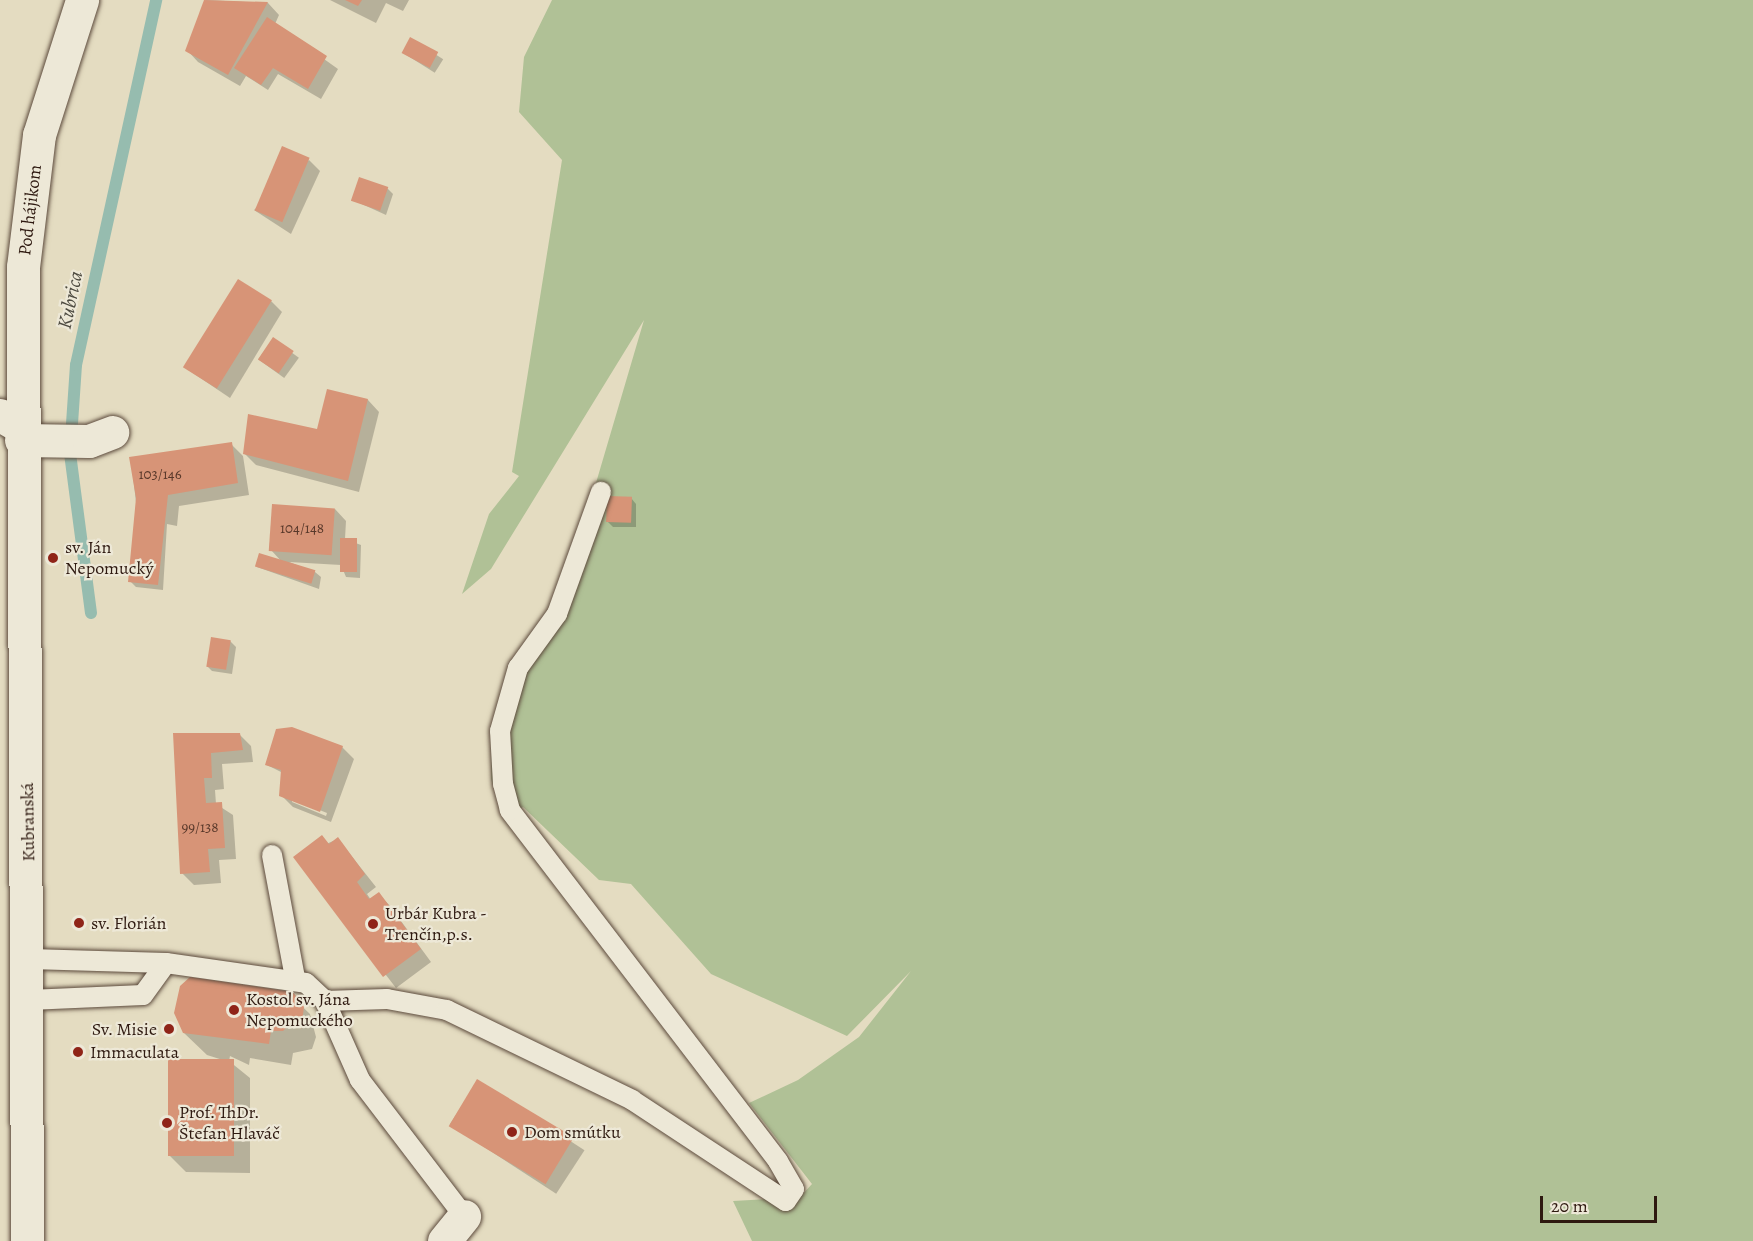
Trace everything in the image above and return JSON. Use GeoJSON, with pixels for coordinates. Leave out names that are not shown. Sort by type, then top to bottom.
{"type":"FeatureCollection","features":[{"type":"Feature","properties":{"kind":"street","name":"Pod hájikom"},"geometry":{"type":"LineString","coordinates":[[22,431],[29,201],[39,135],[82,0]]}},
{"type":"Feature","properties":{"kind":"street"},"geometry":{"type":"LineString","coordinates":[[22,431],[101,437]]}},
{"type":"Feature","properties":{"kind":"street","name":"Kubranská"},"geometry":{"type":"LineString","coordinates":[[22,431],[30,959],[27,1241]]}},
{"type":"Feature","properties":{"kind":"street"},"geometry":{"type":"LineString","coordinates":[[444,1241],[464,1216]]}},
{"type":"Feature","properties":{"kind":"lane"},"geometry":{"type":"LineString","coordinates":[[325,1001],[387,999],[447,1010],[632,1100],[786,1201],[794,1189],[778,1161],[510,810],[503,784],[500,731],[518,668],[558,614],[601,492]]}},
{"type":"Feature","properties":{"kind":"lane"},"geometry":{"type":"LineString","coordinates":[[272,855],[295,978]]}},
{"type":"Feature","properties":{"kind":"lane"},"geometry":{"type":"LineString","coordinates":[[30,959],[166,963],[295,978],[325,1001],[360,1080],[464,1216]]}},
{"type":"Feature","properties":{"kind":"lane"},"geometry":{"type":"LineString","coordinates":[[29,1000],[143,995],[166,963]]}},
{"type":"Feature","properties":{"kind":"green space"},"geometry":{"type":"Polygon","coordinates":[[[552,0],[1753,0],[1753,1241],[752,1241],[733,1201],[800,1197],[812,1184],[749,1103],[798,1080],[859,1037],[911,971],[847,1036],[711,974],[631,884],[599,880],[523,807],[504,818],[491,779],[492,735],[573,561],[644,320],[491,569],[462,594],[489,514],[519,476],[512,472],[562,160],[519,112],[524,57],[552,0]]]}},
{"type":"Feature","properties":{"kind":"building"},"geometry":{"type":"Polygon","coordinates":[[[204,0],[268,2],[228,75],[185,51],[204,0]]]}},
{"type":"Feature","properties":{"kind":"building"},"geometry":{"type":"Polygon","coordinates":[[[345,0],[362,0],[358,6],[345,0]]]}},
{"type":"Feature","properties":{"kind":"building"},"geometry":{"type":"Polygon","coordinates":[[[267,17],[327,56],[308,89],[273,68],[261,85],[234,68],[267,17]]]}},
{"type":"Feature","properties":{"kind":"building"},"geometry":{"type":"Polygon","coordinates":[[[410,37],[438,52],[430,68],[402,53],[410,37]]]}},
{"type":"Feature","properties":{"kind":"building"},"geometry":{"type":"Polygon","coordinates":[[[282,146],[310,158],[282,222],[255,210],[282,146]]]}},
{"type":"Feature","properties":{"kind":"building"},"geometry":{"type":"Polygon","coordinates":[[[359,177],[388,187],[380,211],[351,201],[359,177]]]}},
{"type":"Feature","properties":{"kind":"building"},"geometry":{"type":"Polygon","coordinates":[[[238,279],[272,300],[217,388],[183,367],[238,279]]]}},
{"type":"Feature","properties":{"kind":"building"},"geometry":{"type":"Polygon","coordinates":[[[273,337],[294,351],[279,373],[258,359],[273,337]]]}},
{"type":"Feature","properties":{"kind":"building"},"geometry":{"type":"Polygon","coordinates":[[[327,389],[368,399],[348,481],[243,454],[248,414],[317,429],[327,389]]]}},
{"type":"Feature","properties":{"kind":"building"},"geometry":{"type":"Polygon","coordinates":[[[232,442],[238,483],[168,495],[158,585],[128,582],[136,498],[129,457],[232,442]]]}},
{"type":"Feature","properties":{"kind":"building"},"geometry":{"type":"Polygon","coordinates":[[[607,496],[632,497],[631,523],[606,522],[607,496]]]}},
{"type":"Feature","properties":{"kind":"building"},"geometry":{"type":"Polygon","coordinates":[[[272,504],[335,508],[332,555],[269,551],[272,504]]]}},
{"type":"Feature","properties":{"kind":"building"},"geometry":{"type":"Polygon","coordinates":[[[340,538],[357,538],[357,572],[340,572],[340,538]]]}},
{"type":"Feature","properties":{"kind":"building"},"geometry":{"type":"Polygon","coordinates":[[[259,553],[315,570],[311,584],[255,566],[259,553]]]}},
{"type":"Feature","properties":{"kind":"building"},"geometry":{"type":"Polygon","coordinates":[[[211,637],[231,640],[226,670],[206,667],[211,637]]]}},
{"type":"Feature","properties":{"kind":"building"},"geometry":{"type":"Polygon","coordinates":[[[292,727],[343,746],[320,812],[279,796],[281,770],[265,765],[276,729],[292,727]]]}},
{"type":"Feature","properties":{"kind":"building"},"geometry":{"type":"Polygon","coordinates":[[[173,733],[240,733],[243,750],[211,753],[212,778],[204,778],[206,803],[222,802],[225,848],[208,849],[210,872],[180,874],[173,733]]]}},
{"type":"Feature","properties":{"kind":"building","name":"Urbár Kubra - Trenčín,p.s."},"geometry":{"type":"Polygon","coordinates":[[[322,835],[329,844],[338,837],[365,874],[357,882],[369,899],[379,892],[421,949],[383,977],[293,857],[322,835]]]}},
{"type":"Feature","properties":{"kind":"building","name":"Kostol sv. Jána Nepomuckého"},"geometry":{"type":"Polygon","coordinates":[[[190,977],[293,992],[304,1007],[301,1029],[293,1021],[283,1031],[271,1031],[269,1044],[183,1033],[174,1013],[180,986],[190,977]]]}},
{"type":"Feature","properties":{"kind":"building"},"geometry":{"type":"Polygon","coordinates":[[[168,1059],[234,1059],[234,1156],[168,1156],[168,1059]]]}},
{"type":"Feature","properties":{"kind":"building","name":"Dom smútku"},"geometry":{"type":"Polygon","coordinates":[[[477,1079],[574,1137],[546,1184],[449,1126],[477,1079]]]}},
{"type":"Feature","properties":{"kind":"waterway","name":"Kubrica"},"geometry":{"type":"LineString","coordinates":[[91,613],[70,453],[76,365],[156,0]]}},
{"type":"Feature","properties":{"kind":"place","name":"sv. Ján Nepomucký"},"geometry":{"type":"Point","coordinates":[53,558]}},
{"type":"Feature","properties":{"kind":"place","name":"sv. Florián"},"geometry":{"type":"Point","coordinates":[79,923]}},
{"type":"Feature","properties":{"kind":"place","name":"Urbár Kubra - Trenčín,p.s."},"geometry":{"type":"Point","coordinates":[373,924]}},
{"type":"Feature","properties":{"kind":"place","name":"Kostol sv. Jána Nepomuckého"},"geometry":{"type":"Point","coordinates":[234,1010]}},
{"type":"Feature","properties":{"kind":"place","name":"Sv. Misie"},"geometry":{"type":"Point","coordinates":[169,1029]}},
{"type":"Feature","properties":{"kind":"place","name":"Immaculata"},"geometry":{"type":"Point","coordinates":[78,1052]}},
{"type":"Feature","properties":{"kind":"place","name":"Prof. ThDr. Štefan Hlaváč"},"geometry":{"type":"Point","coordinates":[167,1123]}},
{"type":"Feature","properties":{"kind":"place","name":"Dom smútku"},"geometry":{"type":"Point","coordinates":[512,1132]}}]}
